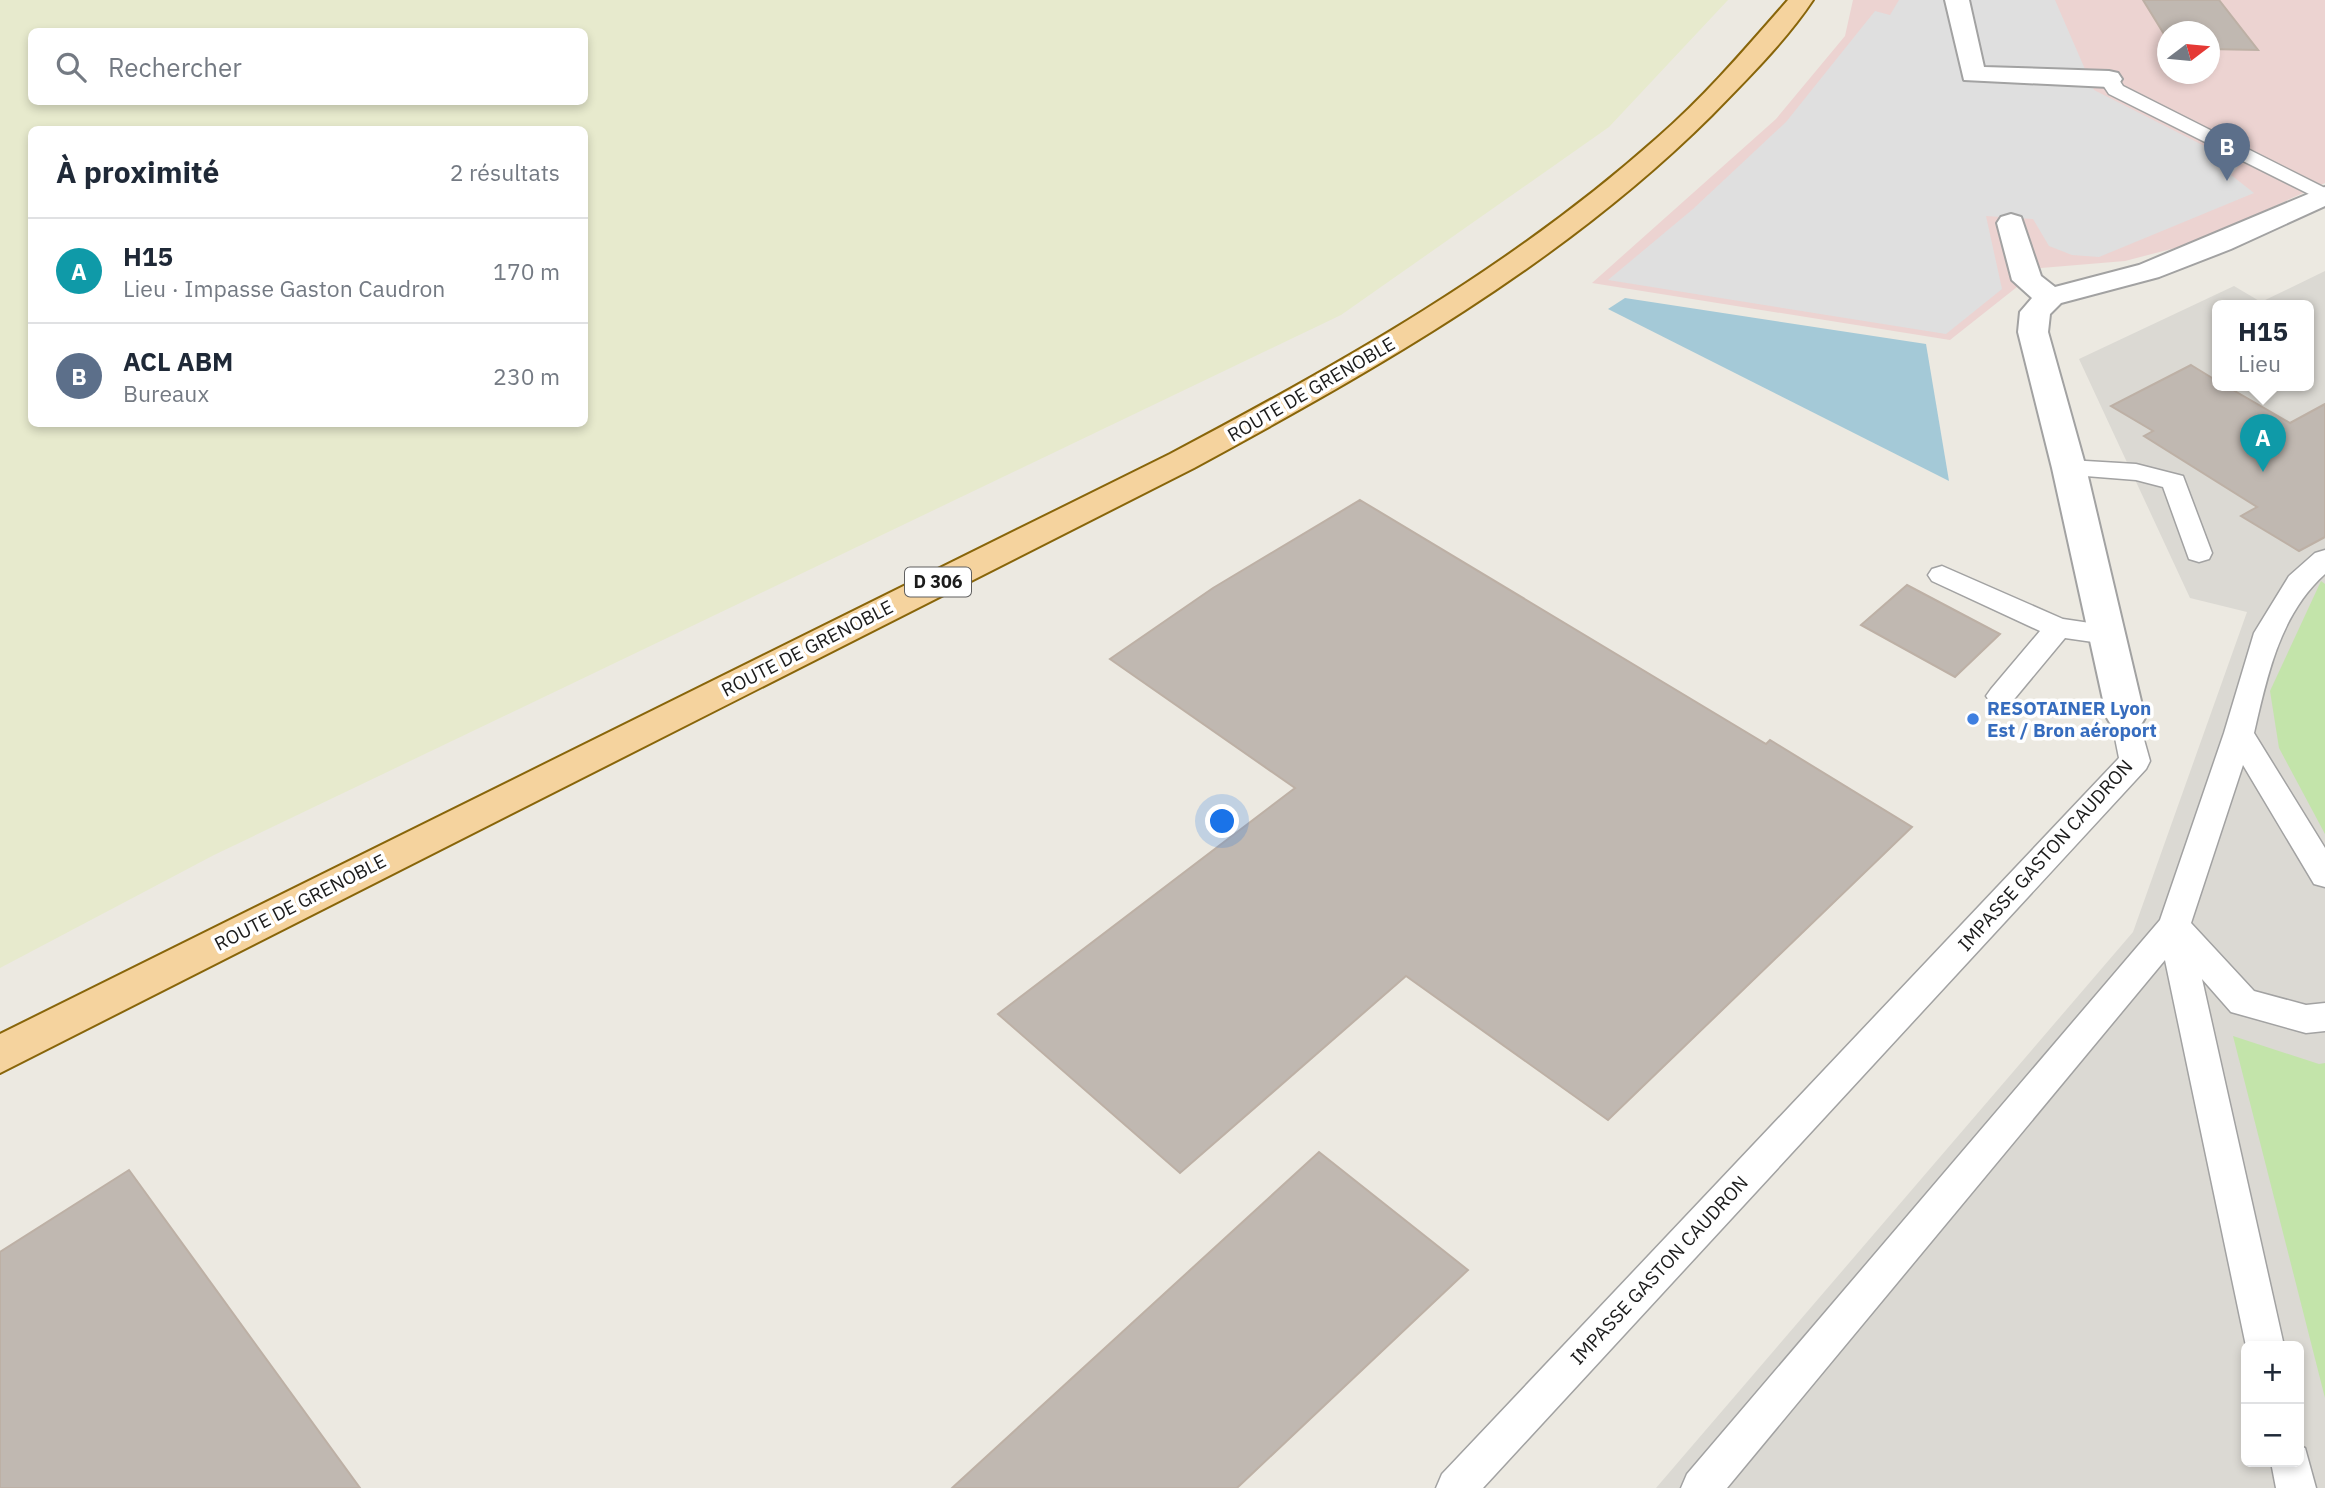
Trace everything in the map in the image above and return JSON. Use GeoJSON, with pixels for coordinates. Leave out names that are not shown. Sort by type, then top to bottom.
{"type":"FeatureCollection","features":[{"type":"Feature","properties":{"kind":"main road","name":"ROUTE DE GRENOBLE"},"geometry":{"type":"LineString","coordinates":[[0,1055],[1292,403],[1474,292],[1548,242],[1644,168],[1734,80],[1801,0]]}},
{"type":"Feature","properties":{"kind":"street"},"geometry":{"type":"LineString","coordinates":[[1957,0],[1973,74],[2109,79]]}},
{"type":"Feature","properties":{"kind":"street"},"geometry":{"type":"LineString","coordinates":[[2011,223],[2027,280],[2050,297],[2149,271],[2221,243],[2325,196]]}},
{"type":"Feature","properties":{"kind":"street","name":"IMPASSE GASTON CAUDRON"},"geometry":{"type":"LineString","coordinates":[[2050,297],[2035,312],[2033,332],[2069,468],[2126,718]]}},
{"type":"Feature","properties":{"kind":"lane"},"geometry":{"type":"LineString","coordinates":[[2109,79],[2116,90],[2325,196]]}},
{"type":"Feature","properties":{"kind":"lane"},"geometry":{"type":"LineString","coordinates":[[2069,468],[2136,472],[2174,482],[2199,553]]}},
{"type":"Feature","properties":{"kind":"lane"},"geometry":{"type":"LineString","coordinates":[[1701,1488],[2174,926],[2239,733],[2248,695],[2269,634],[2300,582],[2325,559]]}},
{"type":"Feature","properties":{"kind":"lane"},"geometry":{"type":"LineString","coordinates":[[1942,575],[2058,628],[2107,634]]}},
{"type":"Feature","properties":{"kind":"lane"},"geometry":{"type":"LineString","coordinates":[[2001,695],[2058,628]]}},
{"type":"Feature","properties":{"kind":"lane","name":"IMPASSE GASTON CAUDRON"},"geometry":{"type":"LineString","coordinates":[[1456,1488],[2135,761],[2126,718]]}},
{"type":"Feature","properties":{"kind":"lane"},"geometry":{"type":"LineString","coordinates":[[2239,733],[2325,875]]}},
{"type":"Feature","properties":{"kind":"lane"},"geometry":{"type":"LineString","coordinates":[[2174,926],[2243,1002],[2306,1019],[2325,1017]]}},
{"type":"Feature","properties":{"kind":"lane"},"geometry":{"type":"LineString","coordinates":[[2174,926],[2264,1341]]}},
{"type":"Feature","properties":{"kind":"lane"},"geometry":{"type":"LineString","coordinates":[[2292,1467],[2296,1488]]}},
{"type":"Feature","properties":{"kind":"shaded area"},"geometry":{"type":"Polygon","coordinates":[[[1853,0],[2325,0],[2325,183],[2194,243],[2125,261],[2041,268],[1950,340],[1592,283],[1776,119],[1845,36],[1853,0]]]}},
{"type":"Feature","properties":{"kind":"shaded area"},"geometry":{"type":"Polygon","coordinates":[[[1899,0],[2055,0],[2094,90],[2240,164],[2231,175],[2254,193],[2099,257],[2072,255],[2049,246],[2033,219],[1986,216],[2002,289],[1946,334],[1608,280],[1693,209],[1786,122],[1875,11],[1890,15],[1899,0]]]}},
{"type":"Feature","properties":{"kind":"shaded area"},"geometry":{"type":"Polygon","coordinates":[[[2325,271],[2325,1488],[1656,1488],[2133,932],[2247,612],[2190,598],[2079,359],[2234,286],[2258,300],[2212,300],[2212,391],[2314,391],[2314,300],[2265,300],[2325,271]]]}},
{"type":"Feature","properties":{"kind":"green space"},"geometry":{"type":"Polygon","coordinates":[[[0,0],[1728,0],[1609,127],[1341,315],[214,855],[0,968],[0,0]]]}},
{"type":"Feature","properties":{"kind":"green space"},"geometry":{"type":"Polygon","coordinates":[[[2321,581],[2325,584],[2325,834],[2279,748],[2270,691],[2321,581]]]}},
{"type":"Feature","properties":{"kind":"green space"},"geometry":{"type":"Polygon","coordinates":[[[2233,1036],[2319,1064],[2325,1063],[2325,1398],[2233,1036]]]}},
{"type":"Feature","properties":{"kind":"water"},"geometry":{"type":"Polygon","coordinates":[[[1625,298],[1926,344],[1949,481],[1608,309],[1625,298]]]}},
{"type":"Feature","properties":{"kind":"building"},"geometry":{"type":"Polygon","coordinates":[[[2143,0],[2219,0],[2258,50],[2220,49],[2220,21],[2157,23],[2143,0]]]}},
{"type":"Feature","properties":{"kind":"building"},"geometry":{"type":"Polygon","coordinates":[[[2191,365],[2212,378],[2212,391],[2235,391],[2290,423],[2325,404],[2325,537],[2299,551],[2241,516],[2257,507],[2144,436],[2153,431],[2111,406],[2191,365]]]}},
{"type":"Feature","properties":{"kind":"building"},"geometry":{"type":"Polygon","coordinates":[[[1360,500],[1766,744],[1770,740],[1912,827],[1608,1120],[1406,976],[1180,1173],[998,1014],[1295,788],[1110,659],[1213,588],[1360,500]]]}},
{"type":"Feature","properties":{"kind":"building"},"geometry":{"type":"Polygon","coordinates":[[[1907,585],[2000,634],[1955,677],[1861,625],[1907,585]]]}},
{"type":"Feature","properties":{"kind":"building"},"geometry":{"type":"Polygon","coordinates":[[[1319,1152],[1468,1270],[1237,1488],[952,1488],[1319,1152]]]}},
{"type":"Feature","properties":{"kind":"building"},"geometry":{"type":"Polygon","coordinates":[[[129,1170],[360,1488],[0,1488],[0,1252],[129,1170]]]}},
{"type":"Feature","properties":{"kind":"place","name":"ACL ABM"},"geometry":{"type":"Point","coordinates":[2227,181]}},
{"type":"Feature","properties":{"kind":"place","name":"H15"},"geometry":{"type":"Point","coordinates":[2263,472]}},
{"type":"Feature","properties":{"kind":"place","name":"RESOTAINER Lyon Est / Bron aéroport"},"geometry":{"type":"Point","coordinates":[1973,719]}}]}
